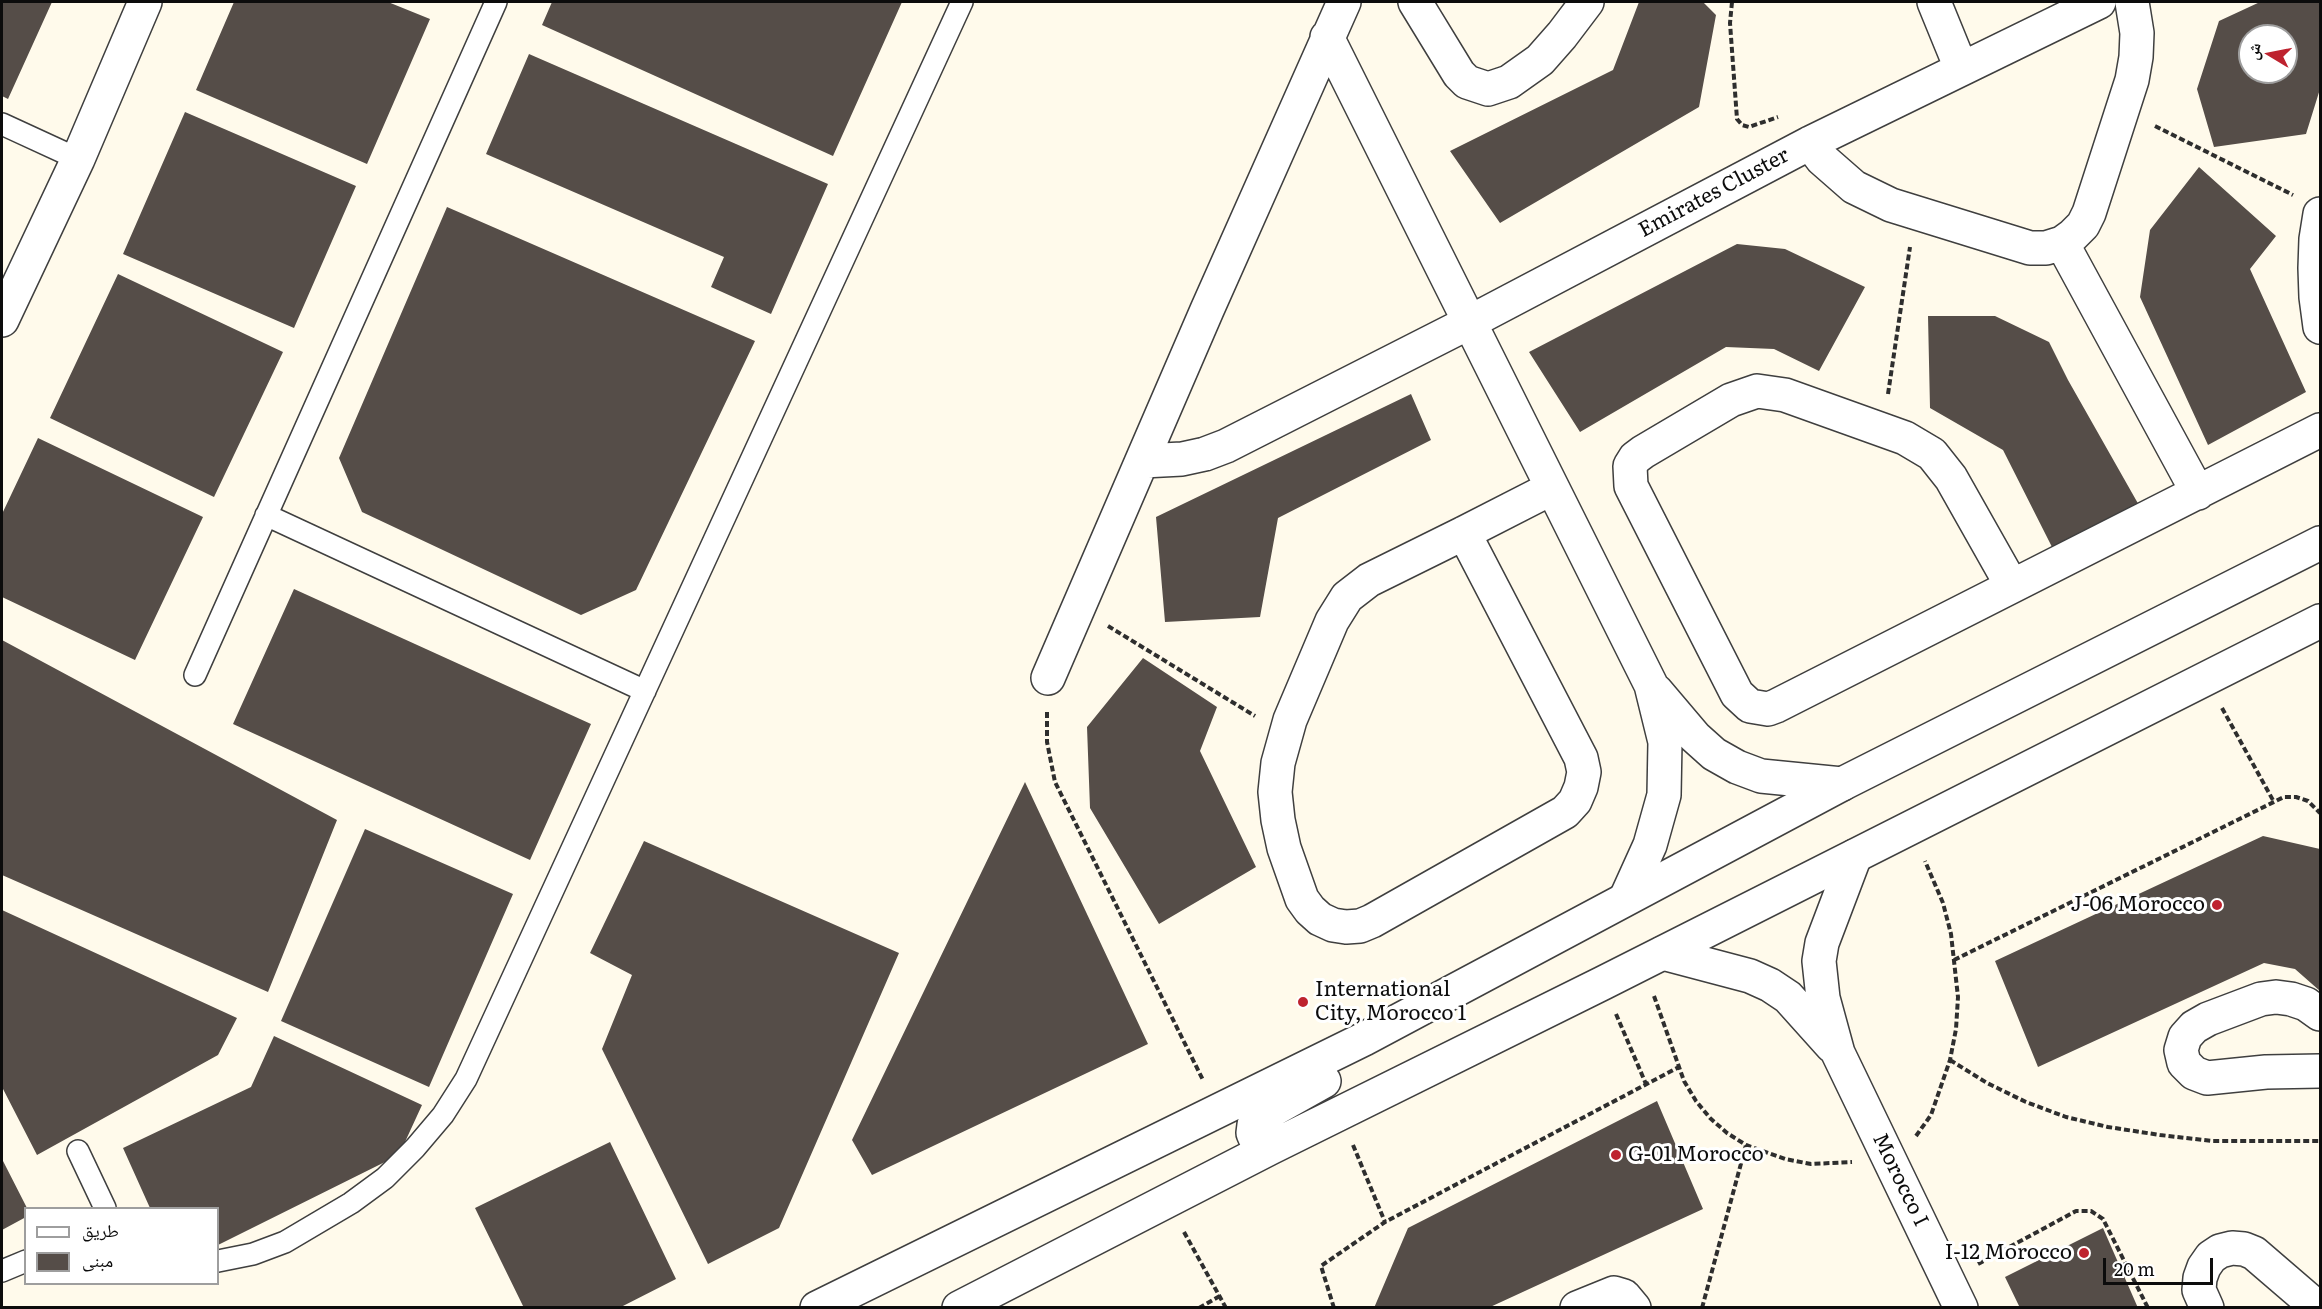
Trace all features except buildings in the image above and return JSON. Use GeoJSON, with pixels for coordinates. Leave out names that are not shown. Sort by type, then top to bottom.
{"type":"FeatureCollection","features":[{"type":"Feature","properties":{"kind":"street"},"geometry":{"type":"LineString","coordinates":[[2,320],[78,159],[145,2]]}},
{"type":"Feature","properties":{"kind":"street"},"geometry":{"type":"LineString","coordinates":[[1048,678],[1344,2]]}},
{"type":"Feature","properties":{"kind":"street"},"geometry":{"type":"LineString","coordinates":[[1415,2],[1459,74],[1467,82],[1488,88],[1509,82],[1540,60],[1563,35],[1587,2]]}},
{"type":"Feature","properties":{"kind":"street"},"geometry":{"type":"LineString","coordinates":[[1934,2],[1961,68]]}},
{"type":"Feature","properties":{"kind":"street","name":"Emirates Cluster"},"geometry":{"type":"LineString","coordinates":[[1143,461],[1182,459],[1226,446],[1470,322],[1810,142],[2099,2]]}},
{"type":"Feature","properties":{"kind":"street"},"geometry":{"type":"LineString","coordinates":[[1810,142],[1822,159],[1854,187],[1881,201],[2030,248],[2046,248],[2062,243],[2078,230],[2089,213],[2132,80],[2137,33],[2132,2]]}},
{"type":"Feature","properties":{"kind":"street"},"geometry":{"type":"LineString","coordinates":[[1327,37],[1651,685],[1665,742],[1664,795],[1650,845],[1626,898]]}},
{"type":"Feature","properties":{"kind":"street"},"geometry":{"type":"LineString","coordinates":[[2310,207],[2320,327]]}},
{"type":"Feature","properties":{"kind":"street"},"geometry":{"type":"LineString","coordinates":[[2062,243],[2198,493]]}},
{"type":"Feature","properties":{"kind":"street"},"geometry":{"type":"LineString","coordinates":[[2012,586],[1943,465],[1919,445],[1785,395],[1757,391],[1743,394],[1643,452],[1630,466],[1631,486],[1737,694],[1750,706],[1767,709],[1776,706],[2320,430]]}},
{"type":"Feature","properties":{"kind":"street"},"geometry":{"type":"LineString","coordinates":[[1464,533],[1581,758],[1584,772],[1581,787],[1575,801],[1565,812],[1372,921],[1346,927],[1333,925],[1320,919],[1302,899],[1284,848],[1275,792],[1278,763],[1286,736],[1332,621],[1347,597],[1369,580],[1552,489]]}},
{"type":"Feature","properties":{"kind":"street"},"geometry":{"type":"LineString","coordinates":[[817,1308],[1364,1039],[1842,784],[2320,543]]}},
{"type":"Feature","properties":{"kind":"street"},"geometry":{"type":"LineString","coordinates":[[959,1308],[1270,1148],[1663,953],[2320,621]]}},
{"type":"Feature","properties":{"kind":"street"},"geometry":{"type":"LineString","coordinates":[[1651,685],[1695,737],[1714,754],[1737,767],[1761,776],[1842,784]]}},
{"type":"Feature","properties":{"kind":"street","name":"Morocco I"},"geometry":{"type":"LineString","coordinates":[[1855,856],[1827,926],[1819,961],[1823,998],[1838,1053],[1954,1294]]}},
{"type":"Feature","properties":{"kind":"street","name":"Morocco I"},"geometry":{"type":"LineString","coordinates":[[1663,953],[1750,976],[1770,985],[1788,997],[1838,1053]]}},
{"type":"Feature","properties":{"kind":"street"},"geometry":{"type":"LineString","coordinates":[[2320,1014],[2306,1004],[2291,999],[2276,997],[2261,999],[2208,1019],[2194,1027],[2185,1037],[2181,1050],[2184,1063],[2194,1073],[2206,1078],[2266,1072],[2320,1071]]}},
{"type":"Feature","properties":{"kind":"street"},"geometry":{"type":"LineString","coordinates":[[1270,1148],[1262,1146],[1253,1133],[1258,1118],[1338,1072],[1357,1051],[1364,1039]]}},
{"type":"Feature","properties":{"kind":"street"},"geometry":{"type":"LineString","coordinates":[[2207,1308],[2199,1290],[2204,1267],[2211,1257],[2220,1251],[2232,1248],[2254,1253],[2318,1308]]}},
{"type":"Feature","properties":{"kind":"street"},"geometry":{"type":"LineString","coordinates":[[1577,1308],[1614,1293],[1624,1296],[1634,1308]]}},
{"type":"Feature","properties":{"kind":"lane"},"geometry":{"type":"LineString","coordinates":[[195,675],[496,2]]}},
{"type":"Feature","properties":{"kind":"lane"},"geometry":{"type":"LineString","coordinates":[[219,1261],[253,1254],[285,1242],[351,1203],[385,1178],[416,1148],[443,1115],[466,1079],[962,2]]}},
{"type":"Feature","properties":{"kind":"lane"},"geometry":{"type":"LineString","coordinates":[[2,124],[78,159]]}},
{"type":"Feature","properties":{"kind":"lane"},"geometry":{"type":"LineString","coordinates":[[266,515],[645,691]]}},
{"type":"Feature","properties":{"kind":"lane"},"geometry":{"type":"LineString","coordinates":[[78,1151],[104,1207]]}},
{"type":"Feature","properties":{"kind":"lane"},"geometry":{"type":"LineString","coordinates":[[2,1271],[24,1262]]}},
{"type":"Feature","properties":{"kind":"path"},"geometry":{"type":"LineString","coordinates":[[1732,2],[1730,23],[1737,120],[1749,127],[1787,113]]}},
{"type":"Feature","properties":{"kind":"path"},"geometry":{"type":"LineString","coordinates":[[2121,109],[2310,207]]}},
{"type":"Feature","properties":{"kind":"path"},"geometry":{"type":"LineString","coordinates":[[1883,430],[1916,213]]}},
{"type":"Feature","properties":{"kind":"path"},"geometry":{"type":"LineString","coordinates":[[1079,608],[1286,736]]}},
{"type":"Feature","properties":{"kind":"path"},"geometry":{"type":"LineString","coordinates":[[1048,678],[1047,742],[1055,782],[1219,1110]]}},
{"type":"Feature","properties":{"kind":"path"},"geometry":{"type":"LineString","coordinates":[[2205,679],[2274,802]]}},
{"type":"Feature","properties":{"kind":"path"},"geometry":{"type":"LineString","coordinates":[[1954,960],[2274,802],[2296,797],[2308,801],[2320,813]]}},
{"type":"Feature","properties":{"kind":"path"},"geometry":{"type":"LineString","coordinates":[[1603,983],[1646,1084]]}},
{"type":"Feature","properties":{"kind":"path"},"geometry":{"type":"LineString","coordinates":[[1950,1060],[1987,1083],[2026,1102],[2066,1117],[2108,1127],[2212,1141],[2320,1141]]}},
{"type":"Feature","properties":{"kind":"path"},"geometry":{"type":"LineString","coordinates":[[1334,1308],[1321,1266],[1385,1222],[1679,1067]]}},
{"type":"Feature","properties":{"kind":"path"},"geometry":{"type":"LineString","coordinates":[[1340,1113],[1385,1222]]}},
{"type":"Feature","properties":{"kind":"path"},"geometry":{"type":"LineString","coordinates":[[1702,1308],[1746,1145]]}},
{"type":"Feature","properties":{"kind":"path"},"geometry":{"type":"LineString","coordinates":[[1168,1202],[1226,1308]]}},
{"type":"Feature","properties":{"kind":"path"},"geometry":{"type":"LineString","coordinates":[[1954,1294],[2076,1211],[2091,1211],[2103,1219],[2148,1308]]}},
{"type":"Feature","properties":{"kind":"path"},"geometry":{"type":"LineString","coordinates":[[1199,1308],[1220,1296]]}},
{"type":"Feature","properties":{"kind":"place","name":"J-06 Morocco"},"geometry":{"type":"Point","coordinates":[2217,905]}},
{"type":"Feature","properties":{"kind":"place","name":"International City, Morocco 1"},"geometry":{"type":"Point","coordinates":[1303,1002]}},
{"type":"Feature","properties":{"kind":"place","name":"G-01 Morocco"},"geometry":{"type":"Point","coordinates":[1616,1155]}},
{"type":"Feature","properties":{"kind":"place","name":"I-12 Morocco"},"geometry":{"type":"Point","coordinates":[2084,1253]}}]}
